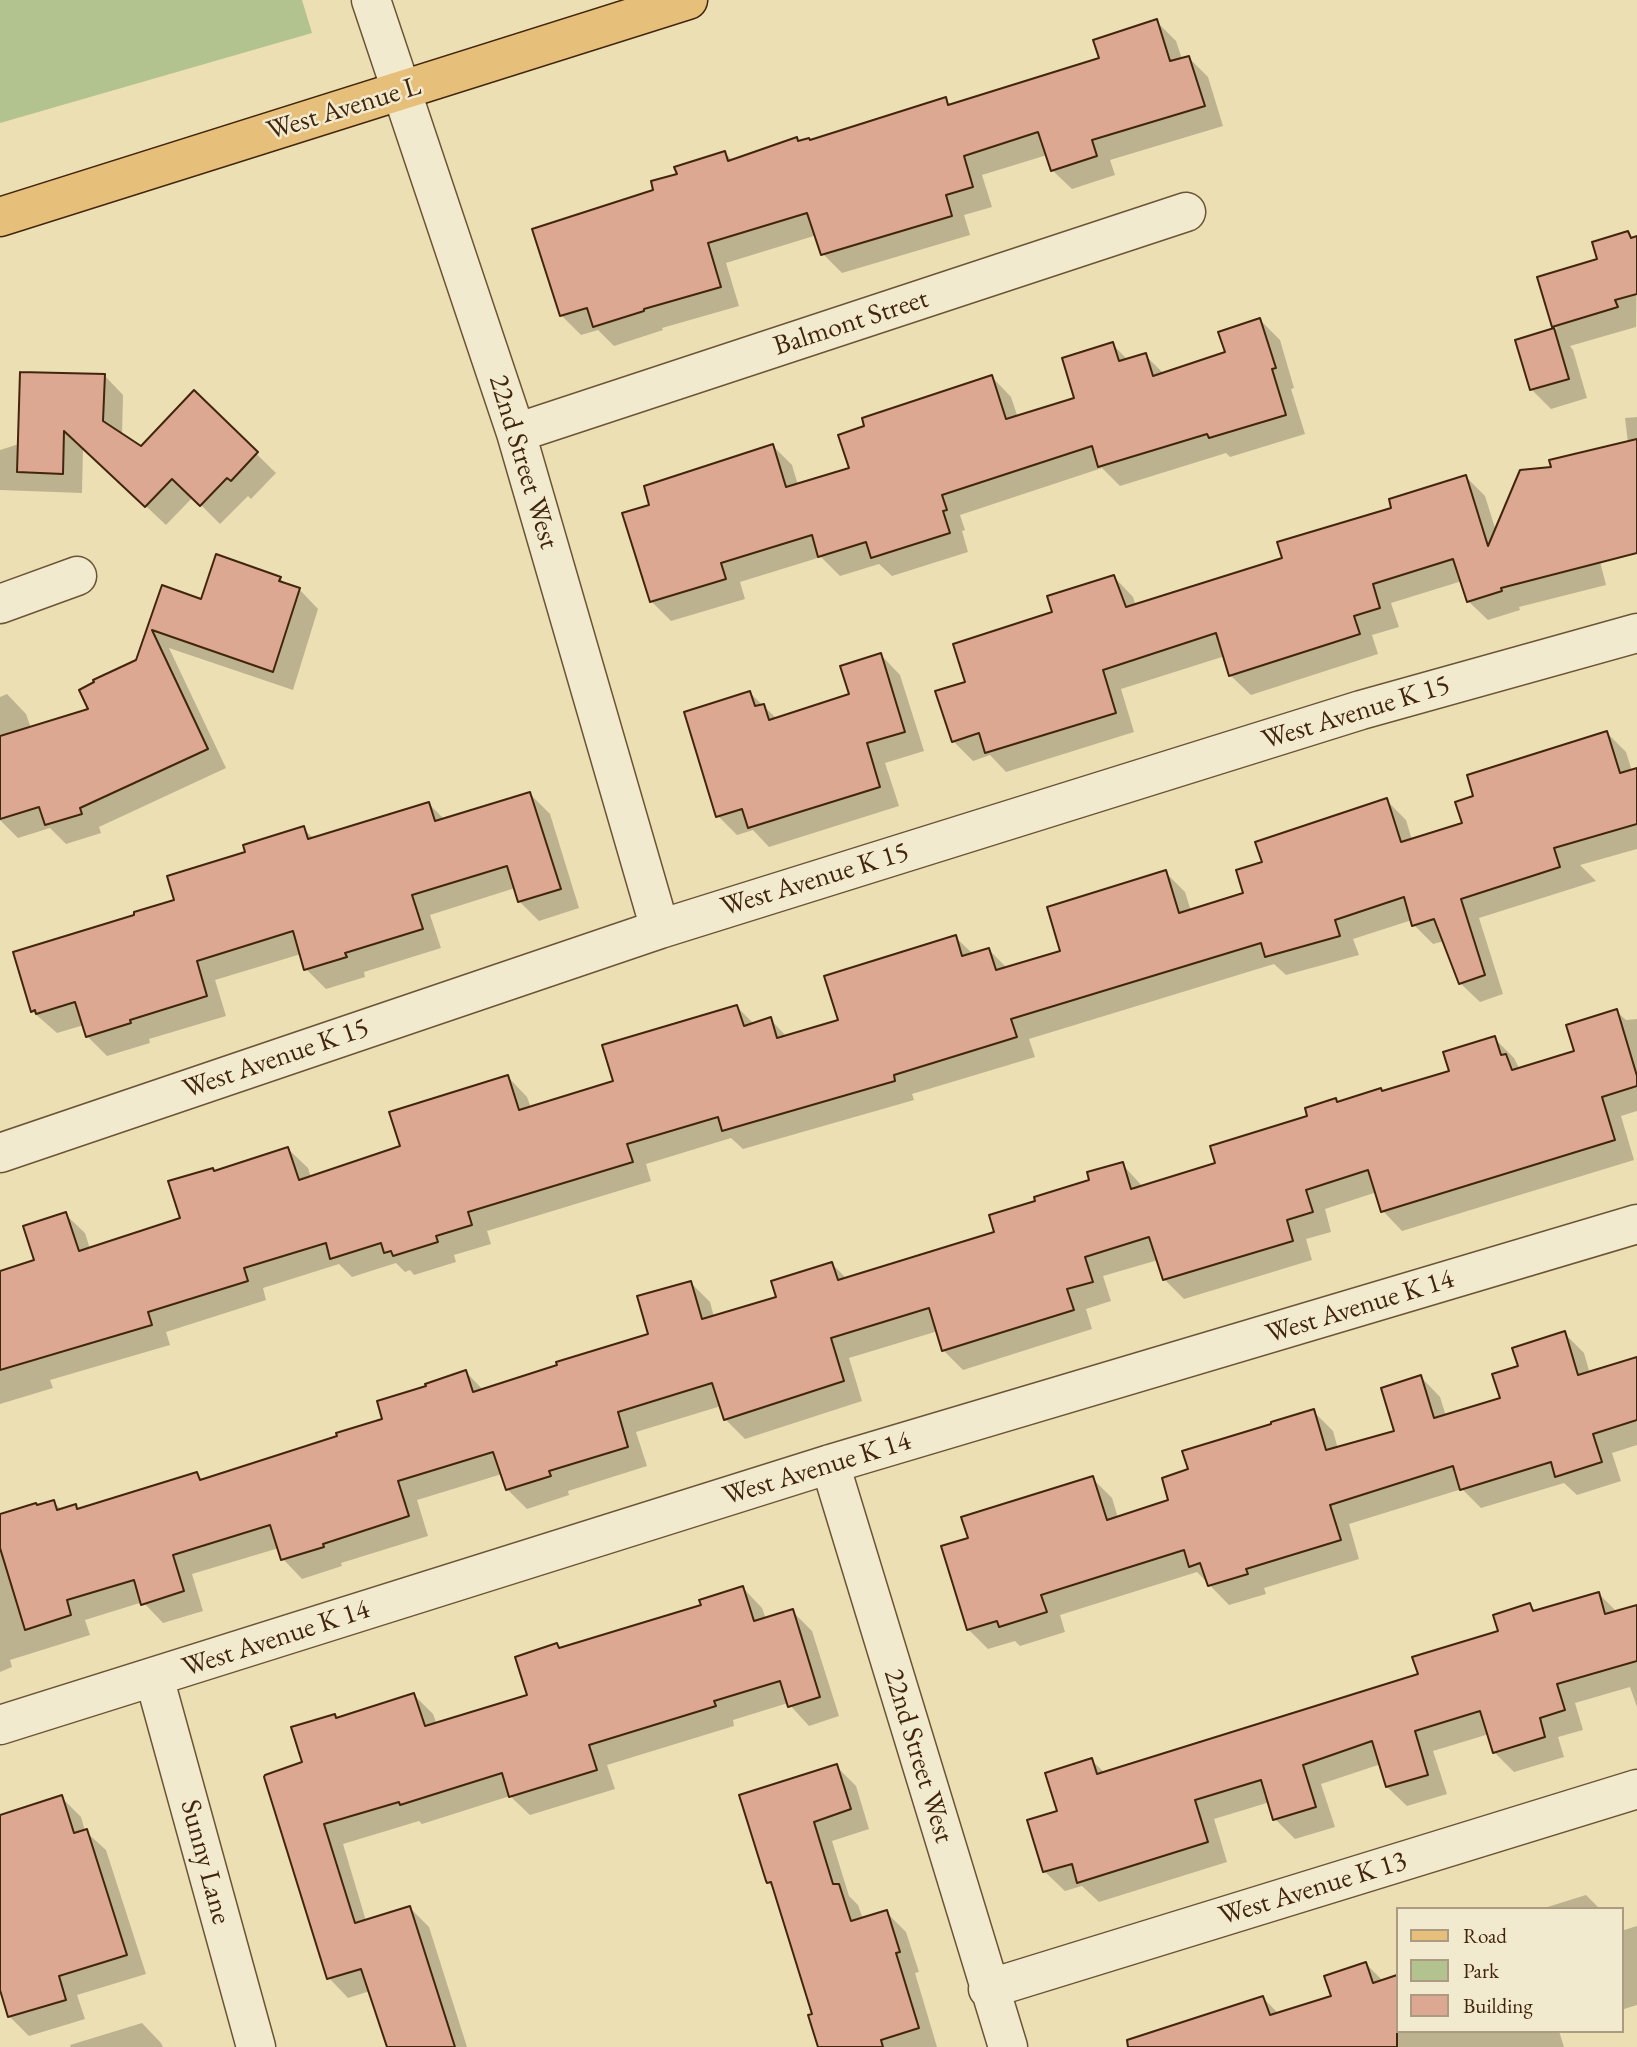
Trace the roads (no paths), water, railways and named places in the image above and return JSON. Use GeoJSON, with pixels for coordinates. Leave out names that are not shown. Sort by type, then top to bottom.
{"type":"FeatureCollection","features":[{"type":"Feature","properties":{"kind":"main road","name":"West Avenue L"},"geometry":{"type":"LineString","coordinates":[[0,217],[688,0]]}},
{"type":"Feature","properties":{"kind":"street","name":"22nd Street West"},"geometry":{"type":"LineString","coordinates":[[370,0],[516,433],[660,929]]}},
{"type":"Feature","properties":{"kind":"street","name":"Balmont Street"},"geometry":{"type":"LineString","coordinates":[[516,433],[1186,212]]}},
{"type":"Feature","properties":{"kind":"street"},"geometry":{"type":"LineString","coordinates":[[0,604],[77,576]]}},
{"type":"Feature","properties":{"kind":"street","name":"West Avenue K 15"},"geometry":{"type":"LineString","coordinates":[[0,1153],[660,929],[1362,710],[1637,633]]}},
{"type":"Feature","properties":{"kind":"street","name":"West Avenue K 14"},"geometry":{"type":"LineString","coordinates":[[0,1725],[831,1464],[1637,1224]]}},
{"type":"Feature","properties":{"kind":"street","name":"22nd Street West"},"geometry":{"type":"LineString","coordinates":[[831,1464],[988,1989],[1008,2047]]}},
{"type":"Feature","properties":{"kind":"street","name":"Sunny Lane"},"geometry":{"type":"LineString","coordinates":[[154,1677],[256,2047]]}},
{"type":"Feature","properties":{"kind":"street","name":"West Avenue K 13"},"geometry":{"type":"LineString","coordinates":[[988,1989],[1637,1788]]}}]}
